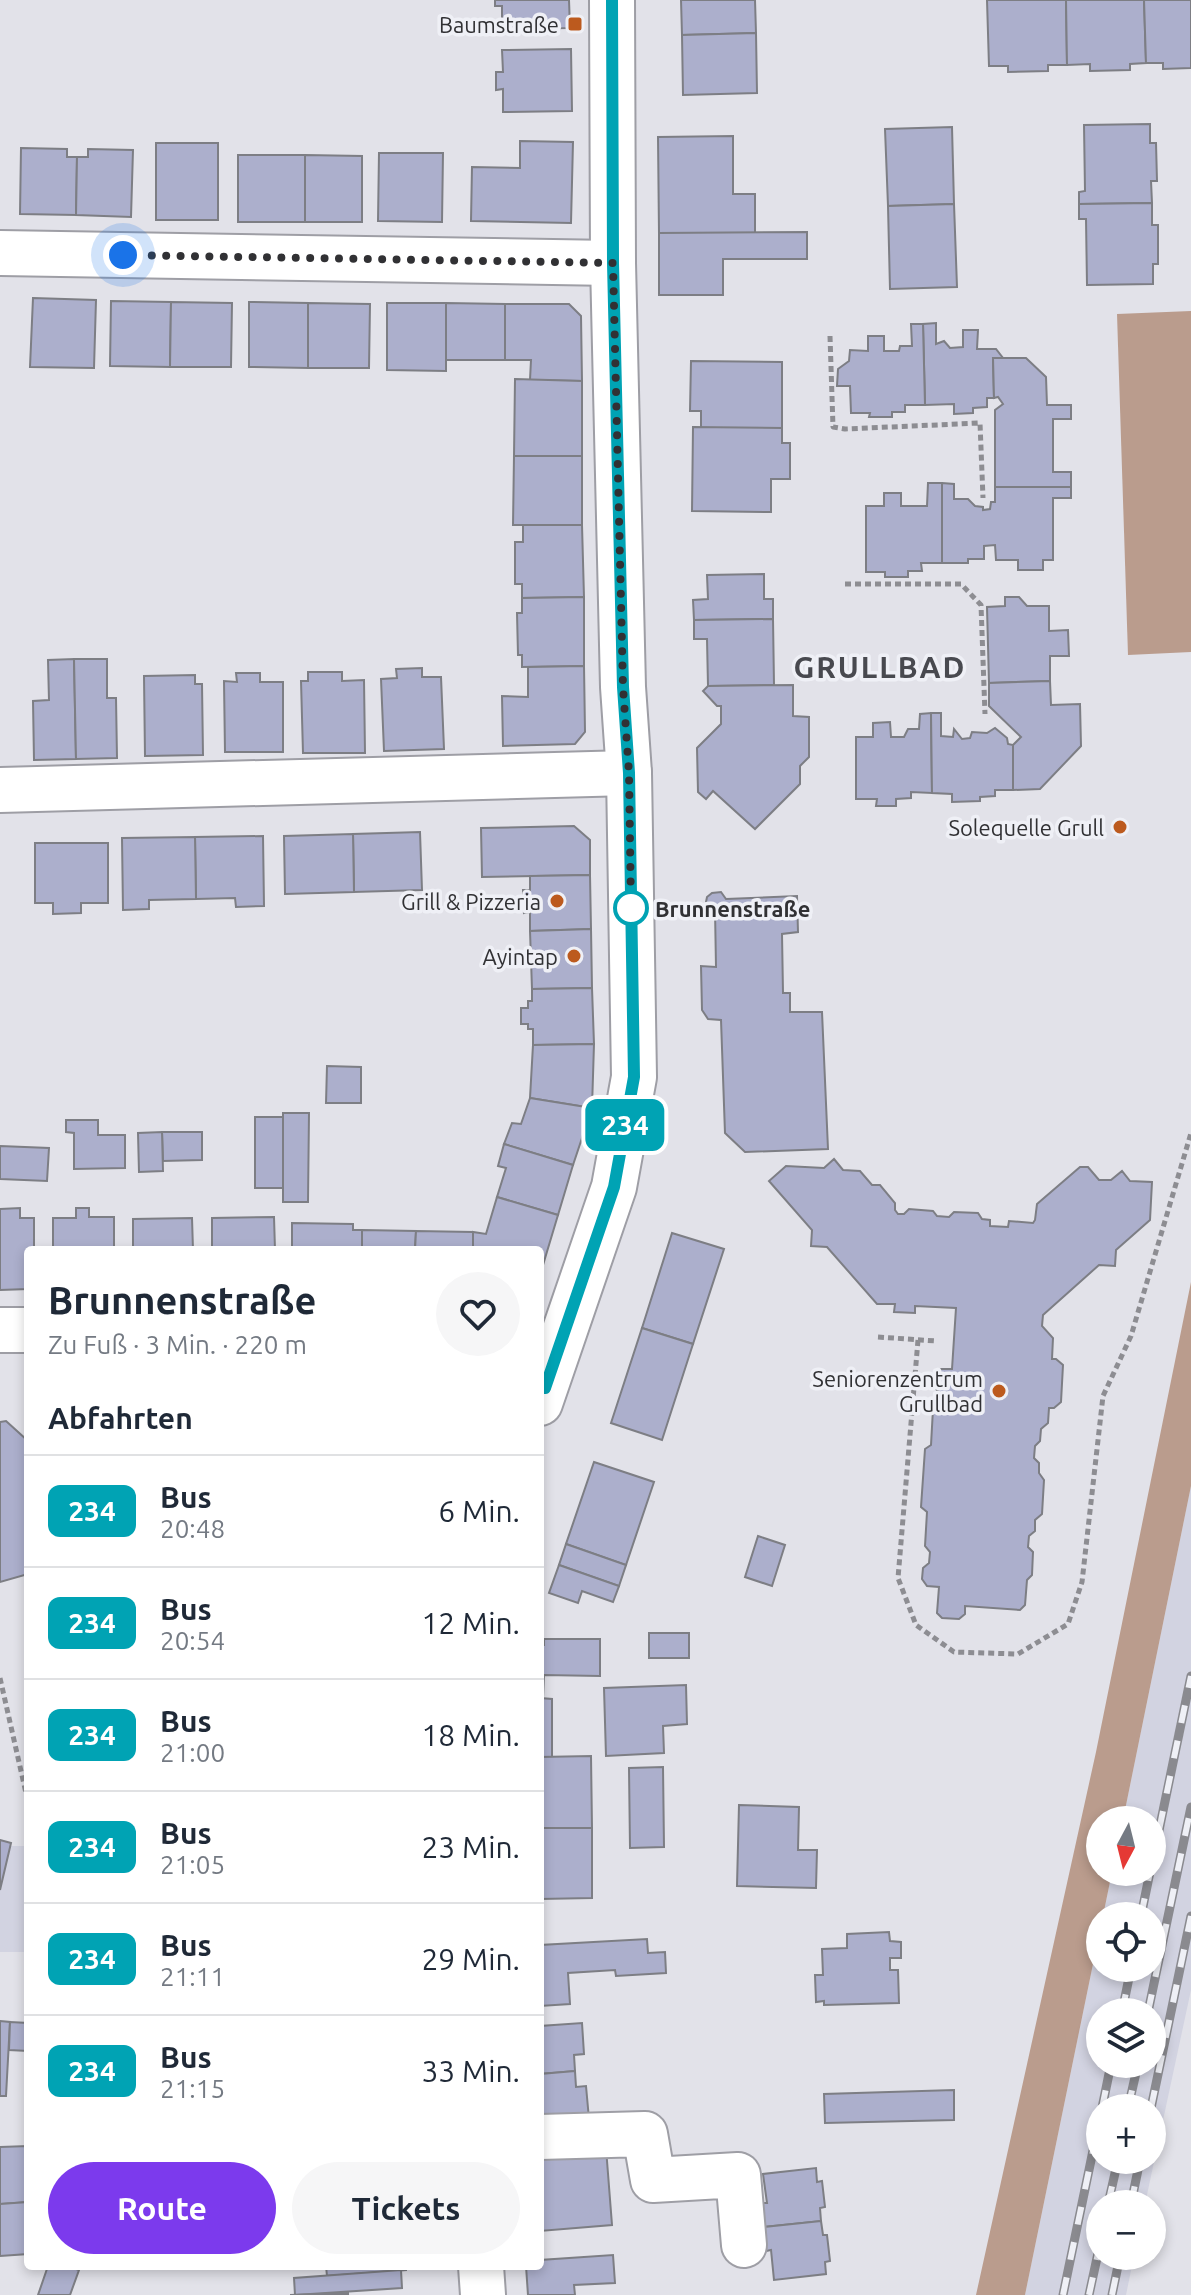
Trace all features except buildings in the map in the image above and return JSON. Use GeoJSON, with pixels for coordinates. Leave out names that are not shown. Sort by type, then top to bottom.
{"type":"FeatureCollection","features":[{"type":"Feature","properties":{"kind":"street"},"geometry":{"type":"LineString","coordinates":[[544,1386],[614,1187],[634,1077],[629,773],[623,687],[613,263],[612,0]]}},
{"type":"Feature","properties":{"kind":"street"},"geometry":{"type":"LineString","coordinates":[[0,253],[613,263]]}},
{"type":"Feature","properties":{"kind":"street"},"geometry":{"type":"LineString","coordinates":[[0,790],[629,773]]}},
{"type":"Feature","properties":{"kind":"street"},"geometry":{"type":"LineString","coordinates":[[0,1330],[24,1330]]}},
{"type":"Feature","properties":{"kind":"street"},"geometry":{"type":"LineString","coordinates":[[544,2137],[645,2134],[653,2180],[738,2175],[744,2245]]}},
{"type":"Feature","properties":{"kind":"street"},"geometry":{"type":"LineString","coordinates":[[481,2270],[483,2295]]}},
{"type":"Feature","properties":{"kind":"path"},"geometry":{"type":"LineString","coordinates":[[830,336],[833,427],[980,423],[983,498]]}},
{"type":"Feature","properties":{"kind":"path"},"geometry":{"type":"LineString","coordinates":[[845,584],[961,584],[981,605],[985,714]]}},
{"type":"Feature","properties":{"kind":"path"},"geometry":{"type":"LineString","coordinates":[[918,1340],[898,1578],[916,1625],[954,1652],[1018,1654],[1068,1624],[1082,1582],[1103,1396],[1131,1336],[1191,1133]]}},
{"type":"Feature","properties":{"kind":"path"},"geometry":{"type":"LineString","coordinates":[[878,1337],[936,1341]]}},
{"type":"Feature","properties":{"kind":"path"},"geometry":{"type":"LineString","coordinates":[[0,1678],[24,1784]]}},
{"type":"Feature","properties":{"kind":"shaded area"},"geometry":{"type":"Polygon","coordinates":[[[1191,311],[1191,652],[1128,655],[1117,314],[1191,311]]]}},
{"type":"Feature","properties":{"kind":"shaded area"},"geometry":{"type":"Polygon","coordinates":[[[1191,1282],[1191,1486],[1126,1806],[1086,1806],[1086,1886],[1109,1886],[1106,1902],[1086,1902],[1086,1982],[1089,1982],[1025,2295],[976,2295],[1096,1752],[1191,1282]]]}},
{"type":"Feature","properties":{"kind":"shaded area"},"geometry":{"type":"Polygon","coordinates":[[[1191,1486],[1191,1990],[1166,2106],[1166,2094],[1086,2094],[1086,2174],[1151,2174],[1148,2190],[1086,2190],[1086,2270],[1131,2270],[1126,2295],[1025,2295],[1086,1998],[1086,2078],[1166,2078],[1166,1998],[1086,1998],[1089,1982],[1166,1982],[1166,1902],[1106,1902],[1109,1886],[1166,1886],[1166,1806],[1126,1806],[1191,1486]]]}},
{"type":"Feature","properties":{"kind":"shaded area"},"geometry":{"type":"Polygon","coordinates":[[[0,1840],[11,1843],[11,1846],[24,1846],[24,1952],[0,1952],[0,1840]]]}},
{"type":"Feature","properties":{"kind":"railway"},"geometry":{"type":"LineString","coordinates":[[1164,1806],[1191,1676]]}},
{"type":"Feature","properties":{"kind":"railway"},"geometry":{"type":"LineString","coordinates":[[1151,1998],[1191,1807]]}},
{"type":"Feature","properties":{"kind":"railway"},"geometry":{"type":"LineString","coordinates":[[1144,1902],[1147,1886]]}},
{"type":"Feature","properties":{"kind":"railway"},"geometry":{"type":"LineString","coordinates":[[1154,2094],[1191,1916]]}},
{"type":"Feature","properties":{"kind":"railway"},"geometry":{"type":"LineString","coordinates":[[1125,1998],[1128,1982]]}},
{"type":"Feature","properties":{"kind":"railway"},"geometry":{"type":"LineString","coordinates":[[1105,2094],[1108,2078]]}},
{"type":"Feature","properties":{"kind":"railway"},"geometry":{"type":"LineString","coordinates":[[1131,2094],[1135,2078]]}},
{"type":"Feature","properties":{"kind":"railway"},"geometry":{"type":"LineString","coordinates":[[1063,2295],[1088,2174]]}},
{"type":"Feature","properties":{"kind":"railway"},"geometry":{"type":"LineString","coordinates":[[1111,2190],[1115,2174]]}},
{"type":"Feature","properties":{"kind":"railway"},"geometry":{"type":"LineString","coordinates":[[1134,2190],[1137,2174]]}},
{"type":"Feature","properties":{"kind":"railway"},"geometry":{"type":"LineString","coordinates":[[1089,2295],[1094,2270]]}},
{"type":"Feature","properties":{"kind":"railway"},"geometry":{"type":"LineString","coordinates":[[1112,2295],[1117,2270]]}},
{"type":"Feature","properties":{"kind":"bus line","name":"234"},"geometry":{"type":"LineString","coordinates":[[544,1388],[614,1187],[634,1077],[629,773],[623,687],[613,263],[612,0]]}},
{"type":"Feature","properties":{"kind":"place","name":"Baumstraße"},"geometry":{"type":"Point","coordinates":[575,24]}},
{"type":"Feature","properties":{"kind":"place","name":"Solequelle Grull"},"geometry":{"type":"Point","coordinates":[1120,827]}},
{"type":"Feature","properties":{"kind":"place","name":"Grill & Pizzeria"},"geometry":{"type":"Point","coordinates":[557,901]}},
{"type":"Feature","properties":{"kind":"place","name":"Brunnenstraße"},"geometry":{"type":"Point","coordinates":[631,908]}},
{"type":"Feature","properties":{"kind":"place","name":"Ayintap"},"geometry":{"type":"Point","coordinates":[574,956]}},
{"type":"Feature","properties":{"kind":"place","name":"Seniorenzentrum Grullbad"},"geometry":{"type":"Point","coordinates":[999,1391]}},
{"type":"Feature","properties":{"kind":"district","name":"GRULLBAD"},"geometry":{"type":"Point","coordinates":[880,667]}},
{"type":"Feature","properties":{"kind":"route"},"geometry":{"type":"LineString","coordinates":[[123,255],[613,263],[631,908]]}}]}
